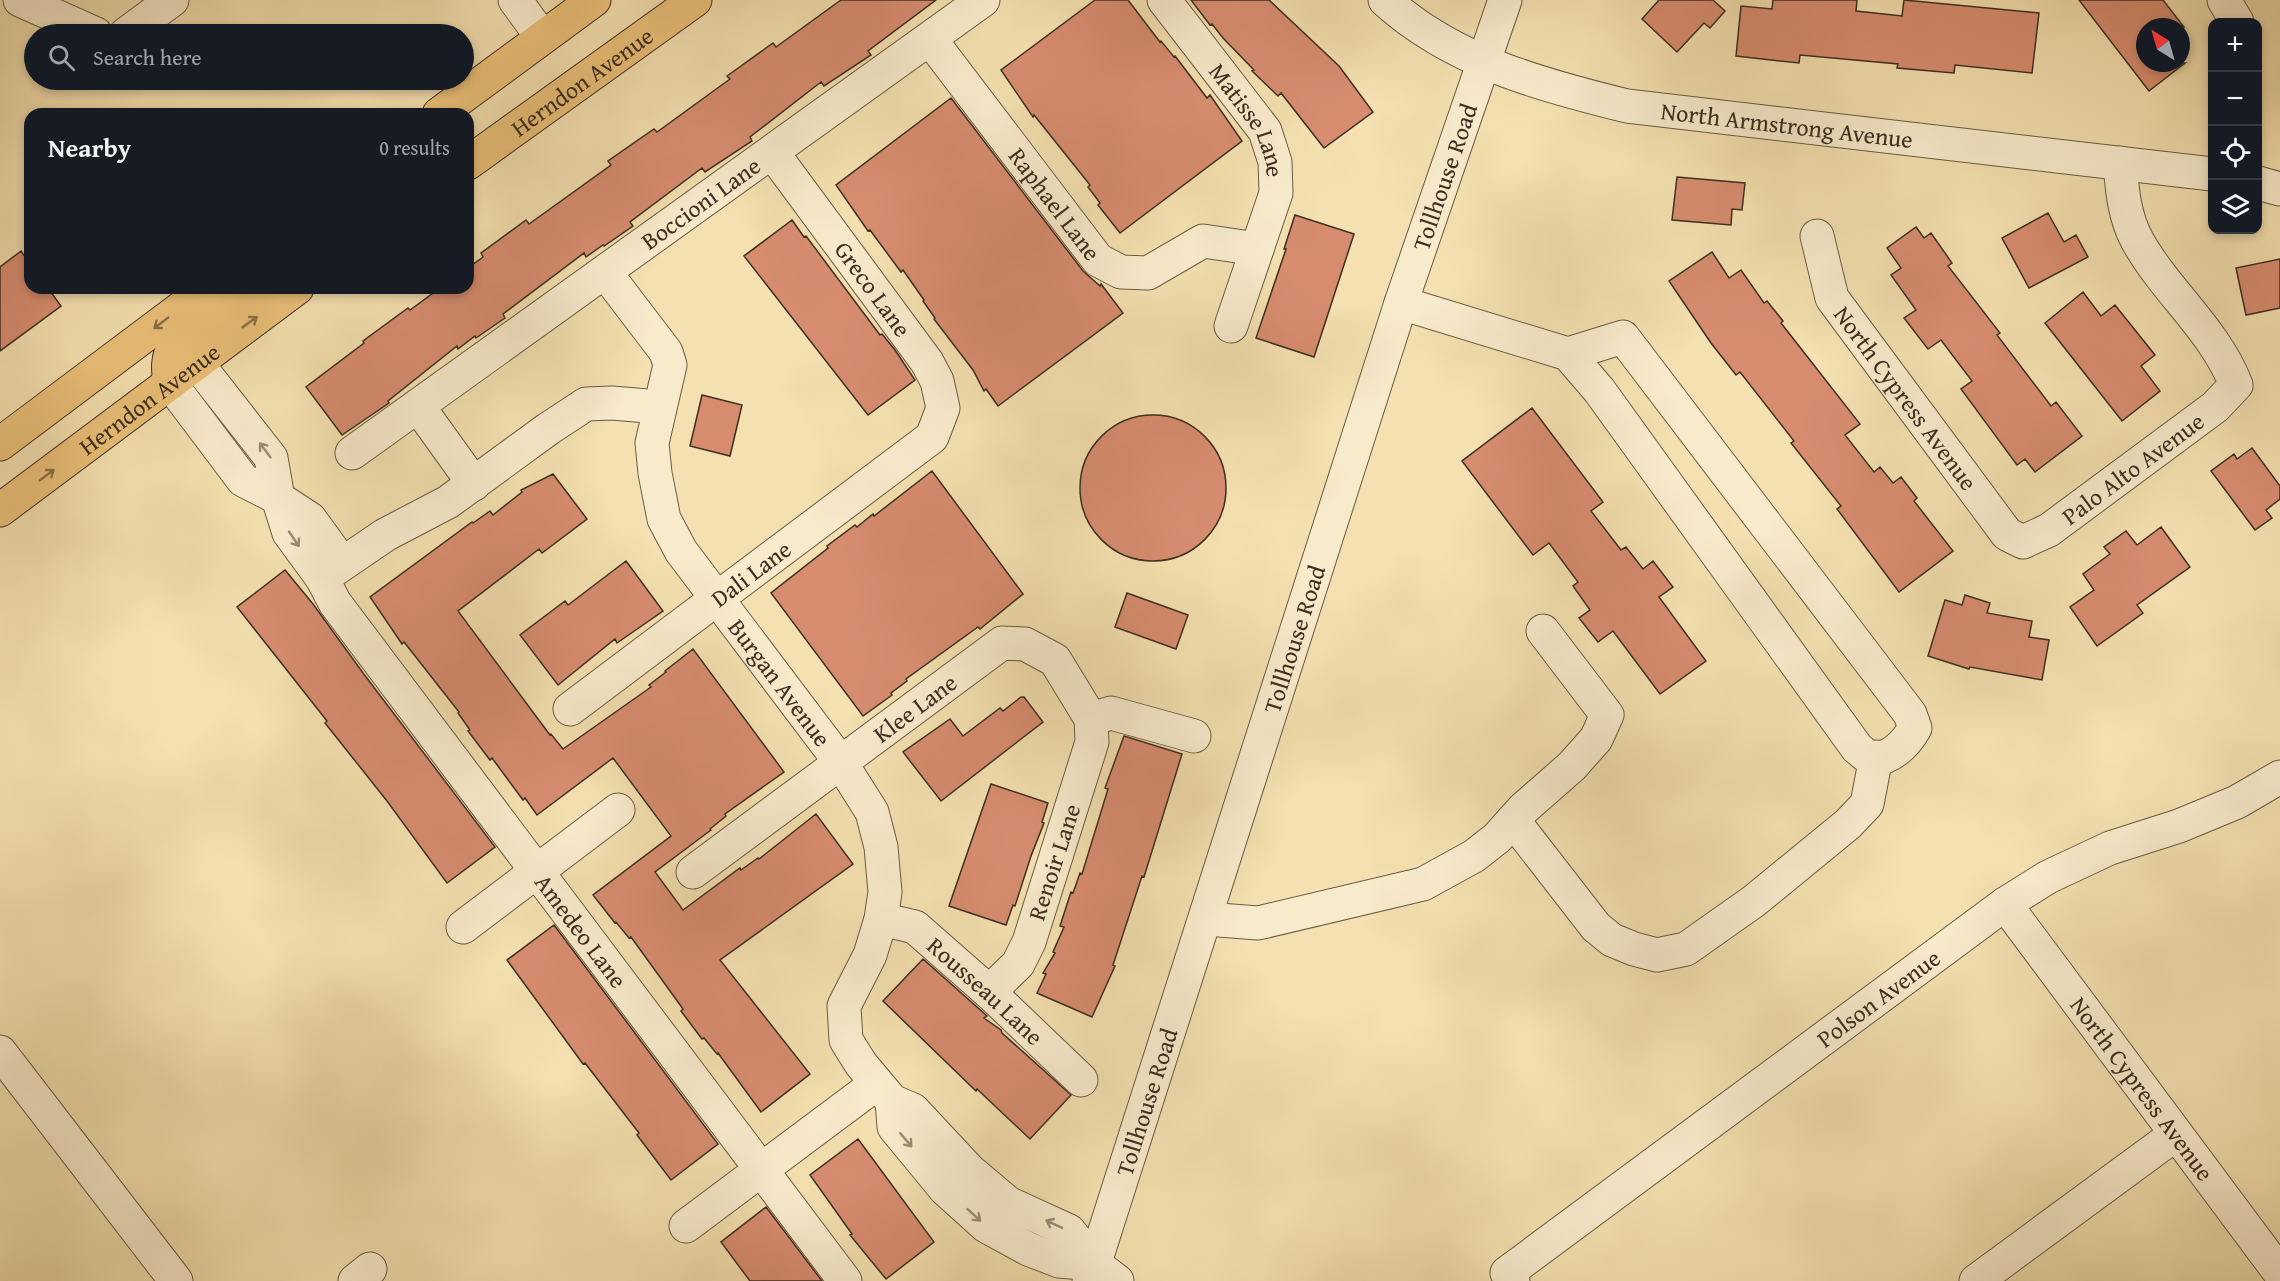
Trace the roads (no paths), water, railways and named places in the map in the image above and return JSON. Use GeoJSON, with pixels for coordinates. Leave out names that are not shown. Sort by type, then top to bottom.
{"type":"FeatureCollection","features":[{"type":"Feature","properties":{"kind":"main road"},"geometry":{"type":"LineString","coordinates":[[474,87],[594,0]]}},
{"type":"Feature","properties":{"kind":"main road","name":"Herndon Avenue"},"geometry":{"type":"LineString","coordinates":[[474,159],[695,0]]}},
{"type":"Feature","properties":{"kind":"main road"},"geometry":{"type":"LineString","coordinates":[[474,88],[478,84]]}},
{"type":"Feature","properties":{"kind":"main road"},"geometry":{"type":"LineString","coordinates":[[447,108],[470,90]]}},
{"type":"Feature","properties":{"kind":"main road"},"geometry":{"type":"LineString","coordinates":[[454,108],[472,90]]}},
{"type":"Feature","properties":{"kind":"main road"},"geometry":{"type":"LineString","coordinates":[[0,444],[200,294]]}},
{"type":"Feature","properties":{"kind":"main road"},"geometry":{"type":"LineString","coordinates":[[170,383],[168,366],[173,347],[184,334],[239,294]]}},
{"type":"Feature","properties":{"kind":"main road","name":"Herndon Avenue"},"geometry":{"type":"LineString","coordinates":[[0,510],[289,294]]}},
{"type":"Feature","properties":{"kind":"street"},"geometry":{"type":"LineString","coordinates":[[20,0],[74,24]]}},
{"type":"Feature","properties":{"kind":"street"},"geometry":{"type":"LineString","coordinates":[[140,24],[172,0]]}},
{"type":"Feature","properties":{"kind":"street"},"geometry":{"type":"LineString","coordinates":[[515,0],[542,37]]}},
{"type":"Feature","properties":{"kind":"street","name":"Boccioni Lane"},"geometry":{"type":"LineString","coordinates":[[352,453],[983,0]]}},
{"type":"Feature","properties":{"kind":"street","name":"Matisse Lane"},"geometry":{"type":"LineString","coordinates":[[1164,0],[1265,131],[1275,162],[1276,193],[1231,326]]}},
{"type":"Feature","properties":{"kind":"street","name":"North Armstrong Avenue"},"geometry":{"type":"LineString","coordinates":[[1385,0],[1440,40],[1485,63],[1551,88],[1628,106],[2208,174]]}},
{"type":"Feature","properties":{"kind":"street","name":"Tollhouse Road"},"geometry":{"type":"LineString","coordinates":[[1101,1275],[1206,920],[1401,303],[1505,0]]}},
{"type":"Feature","properties":{"kind":"street"},"geometry":{"type":"LineString","coordinates":[[2224,0],[2235,18]]}},
{"type":"Feature","properties":{"kind":"street","name":"Raphael Lane"},"geometry":{"type":"LineString","coordinates":[[930,39],[1098,260],[1121,272],[1148,273],[1203,241],[1257,249]]}},
{"type":"Feature","properties":{"kind":"street","name":"Greco Lane"},"geometry":{"type":"LineString","coordinates":[[772,152],[927,362],[937,381],[943,408],[932,437]]}},
{"type":"Feature","properties":{"kind":"street","name":"Palo Alto Avenue"},"geometry":{"type":"LineString","coordinates":[[2024,542],[2049,530],[2215,406],[2236,385],[2227,361],[2156,269],[2136,238],[2124,204],[2120,163]]}},
{"type":"Feature","properties":{"kind":"street"},"geometry":{"type":"LineString","coordinates":[[2262,184],[2280,189]]}},
{"type":"Feature","properties":{"kind":"street","name":"North Cypress Avenue"},"geometry":{"type":"LineString","coordinates":[[1817,236],[1832,298],[2007,534],[2024,542]]}},
{"type":"Feature","properties":{"kind":"street","name":"Burgan Avenue"},"geometry":{"type":"LineString","coordinates":[[605,272],[666,352],[670,365],[652,443],[664,519],[681,551],[841,763],[872,812],[881,847],[885,892],[881,919],[870,955],[844,1006],[846,1040],[884,1093],[894,1127],[944,1164],[969,1170],[1008,1203],[1069,1231],[1101,1275]]}},
{"type":"Feature","properties":{"kind":"street"},"geometry":{"type":"LineString","coordinates":[[1401,303],[1568,354],[1599,390],[1857,748],[1869,757],[1885,757],[1907,743],[1915,728],[1910,714],[1623,337],[1568,354]]}},
{"type":"Feature","properties":{"kind":"street","name":"Amedeo Lane"},"geometry":{"type":"LineString","coordinates":[[196,362],[271,458],[278,498],[289,533],[332,570],[334,603],[845,1281]]}},
{"type":"Feature","properties":{"kind":"street"},"geometry":{"type":"LineString","coordinates":[[170,383],[243,480],[278,498]]}},
{"type":"Feature","properties":{"kind":"street"},"geometry":{"type":"LineString","coordinates":[[332,570],[385,535],[448,502],[586,404],[612,403],[659,407]]}},
{"type":"Feature","properties":{"kind":"street"},"geometry":{"type":"LineString","coordinates":[[418,406],[474,484]]}},
{"type":"Feature","properties":{"kind":"street","name":"Dali Lane"},"geometry":{"type":"LineString","coordinates":[[570,709],[932,437]]}},
{"type":"Feature","properties":{"kind":"street"},"geometry":{"type":"LineString","coordinates":[[1206,920],[1258,923],[1423,884],[1474,856],[1497,838],[1513,820],[1572,766],[1596,739],[1607,715],[1543,631]]}},
{"type":"Feature","properties":{"kind":"street","name":"Klee Lane"},"geometry":{"type":"LineString","coordinates":[[693,872],[1002,643],[1025,644],[1055,660],[1091,719]]}},
{"type":"Feature","properties":{"kind":"street"},"geometry":{"type":"LineString","coordinates":[[1091,719],[1111,713],[1194,736]]}},
{"type":"Feature","properties":{"kind":"street","name":"Renoir Lane"},"geometry":{"type":"LineString","coordinates":[[989,992],[1018,964],[1029,942],[1092,742],[1091,719]]}},
{"type":"Feature","properties":{"kind":"street"},"geometry":{"type":"LineString","coordinates":[[1513,820],[1596,927],[1612,940],[1657,955],[1686,949],[1754,901],[1848,824],[1867,804],[1876,757]]}},
{"type":"Feature","properties":{"kind":"street","name":"Polson Avenue"},"geometry":{"type":"LineString","coordinates":[[1510,1277],[2005,904],[2048,877],[2110,848],[2179,826],[2237,802],[2280,777]]}},
{"type":"Feature","properties":{"kind":"street"},"geometry":{"type":"LineString","coordinates":[[464,927],[618,810]]}},
{"type":"Feature","properties":{"kind":"street","name":"North Cypress Avenue"},"geometry":{"type":"LineString","coordinates":[[2005,904],[2280,1273]]}},
{"type":"Feature","properties":{"kind":"street","name":"Rousseau Lane"},"geometry":{"type":"LineString","coordinates":[[881,919],[915,927],[989,992],[1081,1080]]}},
{"type":"Feature","properties":{"kind":"street"},"geometry":{"type":"LineString","coordinates":[[0,1052],[176,1281]]}},
{"type":"Feature","properties":{"kind":"street"},"geometry":{"type":"LineString","coordinates":[[686,1226],[761,1169],[884,1093]]}},
{"type":"Feature","properties":{"kind":"street"},"geometry":{"type":"LineString","coordinates":[[1976,1281],[2176,1134]]}}]}
